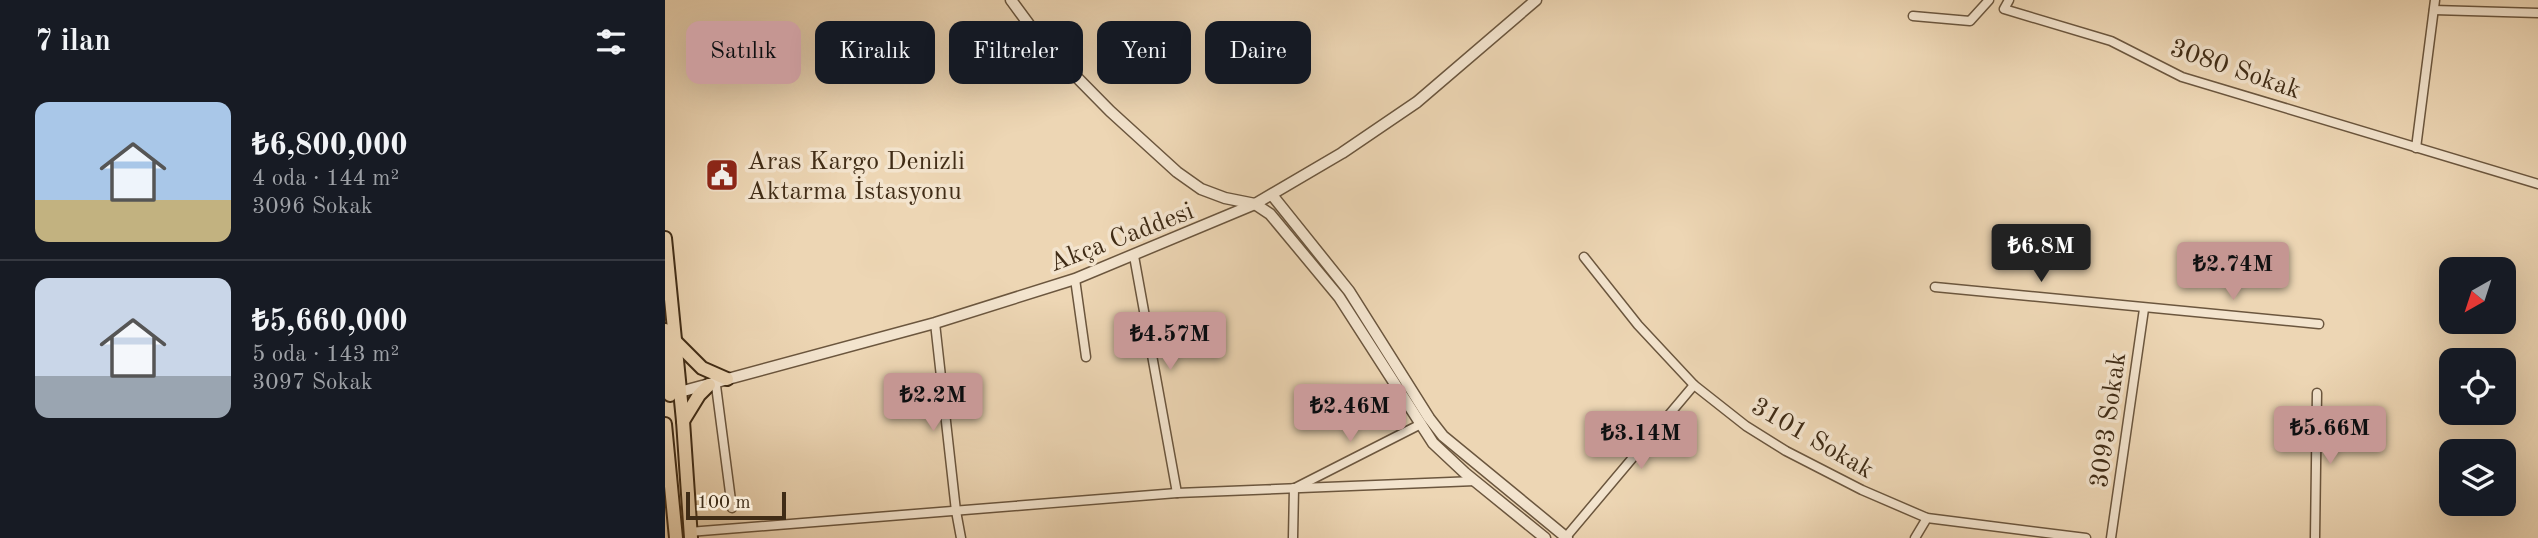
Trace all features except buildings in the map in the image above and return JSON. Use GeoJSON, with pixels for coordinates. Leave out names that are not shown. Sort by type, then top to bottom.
{"type":"FeatureCollection","features":[{"type":"Feature","properties":{"kind":"main road"},"geometry":{"type":"LineString","coordinates":[[665,238],[675,341],[672,394],[683,421],[686,536]]}},
{"type":"Feature","properties":{"kind":"main road"},"geometry":{"type":"LineString","coordinates":[[665,331],[686,536]]}},
{"type":"Feature","properties":{"kind":"main road"},"geometry":{"type":"LineString","coordinates":[[675,341],[716,380],[693,403],[683,421]]}},
{"type":"Feature","properties":{"kind":"main road"},"geometry":{"type":"LineString","coordinates":[[665,424],[686,536]]}},
{"type":"Feature","properties":{"kind":"street"},"geometry":{"type":"LineString","coordinates":[[1011,0],[1042,41],[1110,111],[1177,172],[1201,189],[1255,204],[1281,225],[1344,294],[1419,425],[1443,454],[1545,538]]}},
{"type":"Feature","properties":{"kind":"street","name":"Akça Caddesi"},"geometry":{"type":"LineString","coordinates":[[672,394],[935,323],[1075,279],[1255,204],[1342,153],[1417,102],[1536,0]]}},
{"type":"Feature","properties":{"kind":"street"},"geometry":{"type":"LineString","coordinates":[[1913,16],[1970,21],[1989,0]]}},
{"type":"Feature","properties":{"kind":"street"},"geometry":{"type":"LineString","coordinates":[[2416,148],[2435,0]]}},
{"type":"Feature","properties":{"kind":"street","name":"3080 Sokak"},"geometry":{"type":"LineString","coordinates":[[2007,4],[2111,41],[2182,76],[2538,184]]}},
{"type":"Feature","properties":{"kind":"street"},"geometry":{"type":"LineString","coordinates":[[2434,10],[2538,13]]}},
{"type":"Feature","properties":{"kind":"street"},"geometry":{"type":"LineString","coordinates":[[1272,195],[1443,436],[1566,538],[1694,386]]}},
{"type":"Feature","properties":{"kind":"street"},"geometry":{"type":"LineString","coordinates":[[1134,256],[1177,492]]}},
{"type":"Feature","properties":{"kind":"street","name":"3101 Sokak"},"geometry":{"type":"LineString","coordinates":[[1584,257],[1638,325],[1694,386],[1746,426],[1786,451],[1862,491],[1927,517],[2086,538]]}},
{"type":"Feature","properties":{"kind":"street"},"geometry":{"type":"LineString","coordinates":[[1075,279],[1086,357]]}},
{"type":"Feature","properties":{"kind":"street"},"geometry":{"type":"LineString","coordinates":[[1935,287],[2319,324]]}},
{"type":"Feature","properties":{"kind":"street","name":"3093 Sokak"},"geometry":{"type":"LineString","coordinates":[[2112,538],[2144,309]]}},
{"type":"Feature","properties":{"kind":"street"},"geometry":{"type":"LineString","coordinates":[[935,323],[961,538]]}},
{"type":"Feature","properties":{"kind":"street"},"geometry":{"type":"LineString","coordinates":[[716,380],[732,508]]}},
{"type":"Feature","properties":{"kind":"street"},"geometry":{"type":"LineString","coordinates":[[2315,538],[2317,393]]}},
{"type":"Feature","properties":{"kind":"street"},"geometry":{"type":"LineString","coordinates":[[1294,488],[1419,425]]}},
{"type":"Feature","properties":{"kind":"street"},"geometry":{"type":"LineString","coordinates":[[686,536],[1177,492],[1475,481]]}},
{"type":"Feature","properties":{"kind":"street"},"geometry":{"type":"LineString","coordinates":[[1293,538],[1294,488]]}},
{"type":"Feature","properties":{"kind":"street"},"geometry":{"type":"LineString","coordinates":[[1528,524],[1537,513]]}},
{"type":"Feature","properties":{"kind":"street"},"geometry":{"type":"LineString","coordinates":[[1915,538],[1927,517]]}},
{"type":"Feature","properties":{"kind":"street"},"geometry":{"type":"LineString","coordinates":[[1528,524],[1533,538]]}},
{"type":"Feature","properties":{"kind":"place","name":"Aras Kargo Denizli Aktarma İstasyonu"},"geometry":{"type":"Point","coordinates":[722,175]}}]}
